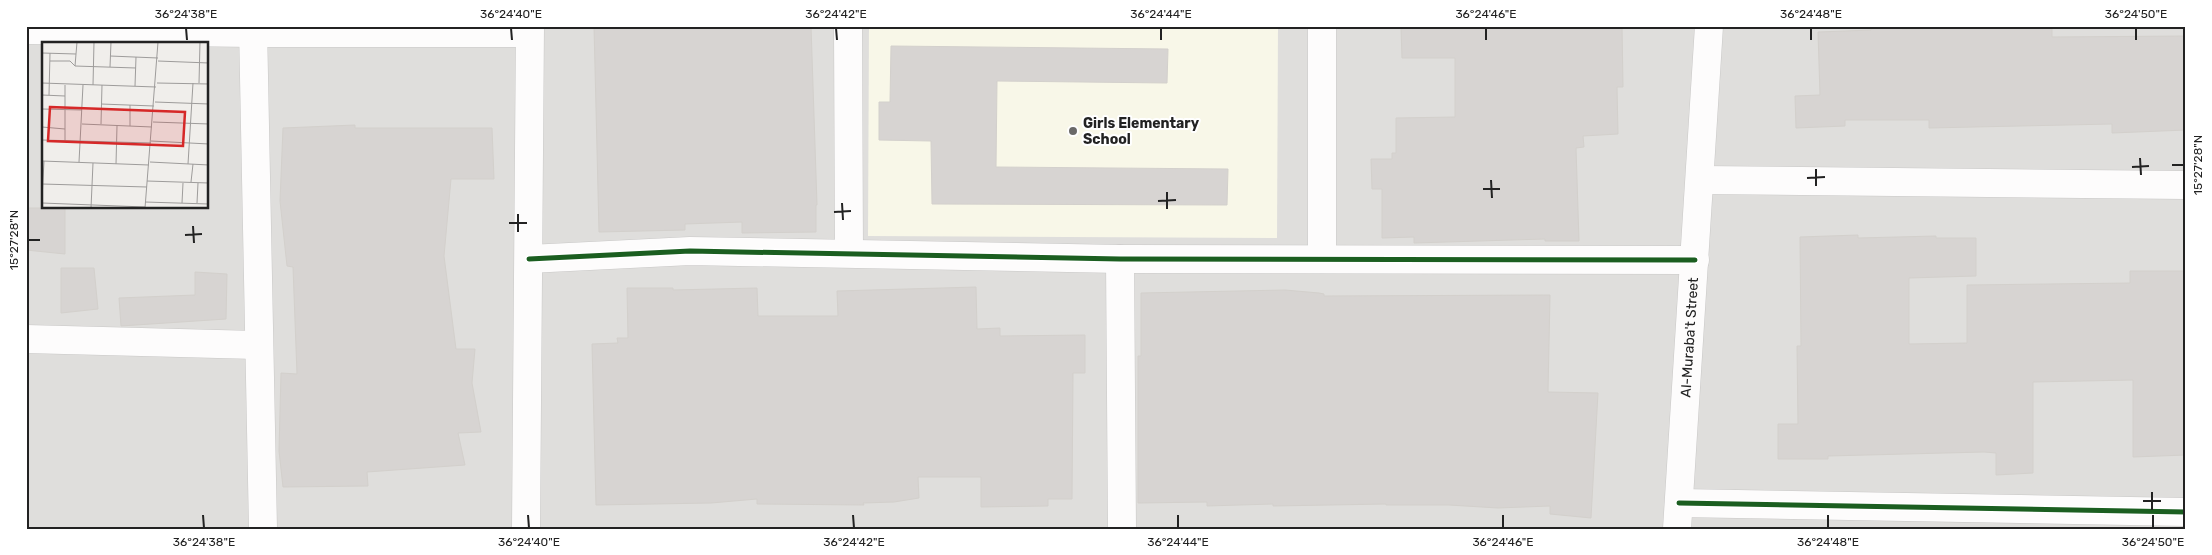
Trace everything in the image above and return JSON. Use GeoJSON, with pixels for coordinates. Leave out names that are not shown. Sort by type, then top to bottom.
{"type":"FeatureCollection","features":[{"type":"Feature","properties":{"kind":"street"},"geometry":{"type":"LineString","coordinates":[[848,26],[849,253]]}},
{"type":"Feature","properties":{"kind":"street"},"geometry":{"type":"LineString","coordinates":[[1322,26],[1322,259]]}},
{"type":"Feature","properties":{"kind":"street","name":"Al-Muraba't Street"},"geometry":{"type":"LineString","coordinates":[[1678,516],[1701,180],[1709,26]]}},
{"type":"Feature","properties":{"kind":"street"},"geometry":{"type":"LineString","coordinates":[[26,30],[530,30],[526,529]]}},
{"type":"Feature","properties":{"kind":"street"},"geometry":{"type":"LineString","coordinates":[[253,30],[263,529]]}},
{"type":"Feature","properties":{"kind":"street"},"geometry":{"type":"LineString","coordinates":[[1701,180],[2186,185]]}},
{"type":"Feature","properties":{"kind":"street"},"geometry":{"type":"LineString","coordinates":[[529,259],[690,251],[1120,258],[1695,260]]}},
{"type":"Feature","properties":{"kind":"street"},"geometry":{"type":"LineString","coordinates":[[1120,258],[1122,529]]}},
{"type":"Feature","properties":{"kind":"street"},"geometry":{"type":"LineString","coordinates":[[26,339],[259,345]]}},
{"type":"Feature","properties":{"kind":"street"},"geometry":{"type":"LineString","coordinates":[[1678,516],[2186,512]]}},
{"type":"Feature","properties":{"kind":"shaded area"},"geometry":{"type":"Polygon","coordinates":[[[26,26],[2186,26],[2186,529],[26,529],[26,26]]]}},
{"type":"Feature","properties":{"kind":"shaded area","name":"Girls Elementary School"},"geometry":{"type":"Polygon","coordinates":[[[869,26],[1278,26],[1277,238],[868,236],[869,26]]]}},
{"type":"Feature","properties":{"kind":"building"},"geometry":{"type":"Polygon","coordinates":[[[594,26],[811,26],[817,205],[816,232],[742,233],[742,222],[685,224],[685,230],[599,232],[594,26]]]}},
{"type":"Feature","properties":{"kind":"building"},"geometry":{"type":"Polygon","coordinates":[[[1404,26],[1622,26],[1623,87],[1617,87],[1618,134],[1583,136],[1584,147],[1576,148],[1579,241],[1545,241],[1545,239],[1414,243],[1414,237],[1382,238],[1382,189],[1372,189],[1371,159],[1392,159],[1392,153],[1396,153],[1396,118],[1455,117],[1455,58],[1402,58],[1401,28],[1404,26]]]}},
{"type":"Feature","properties":{"kind":"building"},"geometry":{"type":"Polygon","coordinates":[[[1871,26],[1902,26],[1902,29],[2052,26],[2052,37],[2186,36],[2186,130],[2112,133],[2112,124],[1929,128],[1929,120],[1845,120],[1845,126],[1796,128],[1795,96],[1820,95],[1818,32],[1871,30],[1871,26]]]}},
{"type":"Feature","properties":{"kind":"building"},"geometry":{"type":"Polygon","coordinates":[[[891,46],[1168,49],[1167,83],[997,81],[996,167],[1228,169],[1227,205],[932,204],[931,141],[879,140],[879,102],[890,102],[891,46]]]}},
{"type":"Feature","properties":{"kind":"building"},"geometry":{"type":"Polygon","coordinates":[[[355,125],[355,128],[492,128],[494,179],[451,179],[444,256],[456,349],[475,349],[472,383],[481,432],[458,433],[465,465],[367,472],[368,486],[283,487],[279,451],[281,373],[297,374],[293,267],[287,266],[280,201],[283,128],[355,125]]]}},
{"type":"Feature","properties":{"kind":"building"},"geometry":{"type":"Polygon","coordinates":[[[26,208],[65,209],[65,254],[26,250],[26,208]]]}},
{"type":"Feature","properties":{"kind":"building"},"geometry":{"type":"Polygon","coordinates":[[[1858,235],[1858,238],[1936,236],[1936,238],[1976,238],[1976,276],[1909,278],[1909,344],[1967,343],[1967,285],[2130,283],[2130,271],[2186,271],[2186,455],[2133,457],[2133,380],[2033,382],[2033,473],[1996,475],[1996,453],[1984,452],[1828,456],[1828,459],[1778,459],[1778,424],[1798,424],[1797,346],[1801,346],[1800,237],[1858,235]]]}},
{"type":"Feature","properties":{"kind":"building"},"geometry":{"type":"Polygon","coordinates":[[[61,268],[94,268],[98,309],[61,313],[61,268]]]}},
{"type":"Feature","properties":{"kind":"building"},"geometry":{"type":"Polygon","coordinates":[[[195,272],[227,274],[226,319],[121,326],[119,298],[195,295],[195,272]]]}},
{"type":"Feature","properties":{"kind":"building"},"geometry":{"type":"Polygon","coordinates":[[[976,287],[977,329],[1000,328],[1000,336],[1085,335],[1085,373],[1073,373],[1072,499],[1048,499],[1048,506],[981,507],[981,477],[918,477],[919,498],[894,502],[863,503],[864,505],[757,504],[757,499],[711,503],[596,505],[592,344],[618,343],[617,338],[628,338],[627,288],[673,288],[673,290],[757,288],[758,316],[838,316],[837,291],[976,287]]]}},
{"type":"Feature","properties":{"kind":"building"},"geometry":{"type":"Polygon","coordinates":[[[1285,290],[1319,293],[1324,294],[1324,296],[1550,295],[1548,392],[1598,393],[1591,518],[1550,514],[1550,506],[1498,508],[1449,505],[1273,506],[1273,504],[1207,506],[1207,502],[1138,503],[1138,356],[1141,356],[1141,293],[1285,290]]]}},
{"type":"Feature","properties":{"kind":"cycle path"},"geometry":{"type":"LineString","coordinates":[[529,259],[690,251],[1120,259],[1695,260]]}},
{"type":"Feature","properties":{"kind":"cycle path"},"geometry":{"type":"LineString","coordinates":[[1679,503],[2186,512]]}},
{"type":"Feature","properties":{"kind":"place","name":"Girls Elementary School"},"geometry":{"type":"Point","coordinates":[1073,131]}}]}
